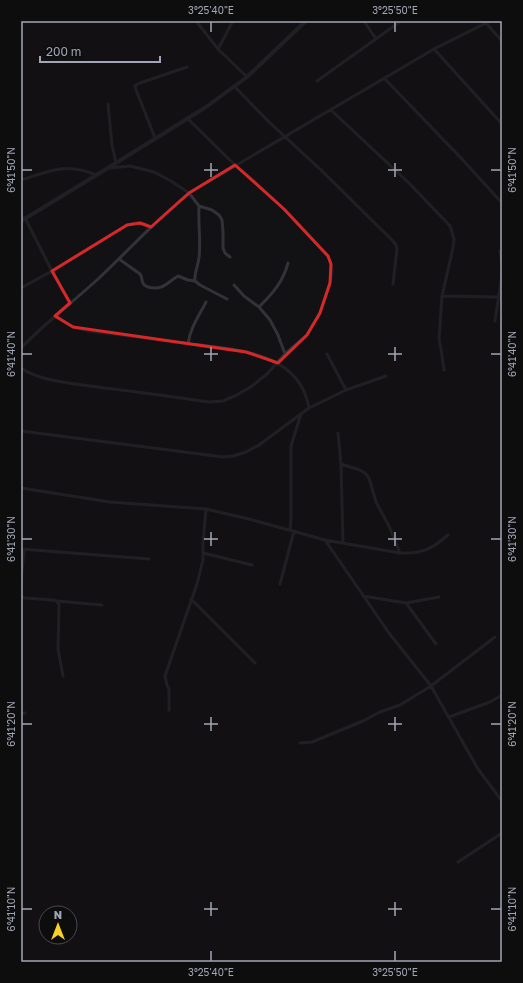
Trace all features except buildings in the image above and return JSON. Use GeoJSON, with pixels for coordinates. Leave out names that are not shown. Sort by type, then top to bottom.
{"type":"FeatureCollection","features":[{"type":"Feature","properties":{"kind":"street"},"geometry":{"type":"LineString","coordinates":[[201,21],[197,22],[218,49],[247,77]]}},
{"type":"Feature","properties":{"kind":"street"},"geometry":{"type":"LineString","coordinates":[[218,49],[233,21]]}},
{"type":"Feature","properties":{"kind":"street"},"geometry":{"type":"LineString","coordinates":[[21,221],[206,107],[247,77],[306,21]]}},
{"type":"Feature","properties":{"kind":"street"},"geometry":{"type":"LineString","coordinates":[[364,21],[376,39]]}},
{"type":"Feature","properties":{"kind":"street"},"geometry":{"type":"LineString","coordinates":[[317,81],[401,21]]}},
{"type":"Feature","properties":{"kind":"street"},"geometry":{"type":"LineString","coordinates":[[21,348],[32,336],[119,259],[150,228],[189,193],[434,49],[488,22],[502,41]]}},
{"type":"Feature","properties":{"kind":"street"},"geometry":{"type":"LineString","coordinates":[[434,49],[502,124]]}},
{"type":"Feature","properties":{"kind":"street"},"geometry":{"type":"LineString","coordinates":[[155,138],[135,87],[140,82],[187,67]]}},
{"type":"Feature","properties":{"kind":"street"},"geometry":{"type":"LineString","coordinates":[[384,78],[461,158],[502,204]]}},
{"type":"Feature","properties":{"kind":"street"},"geometry":{"type":"LineString","coordinates":[[234,86],[269,122],[321,170],[393,241],[397,250],[393,284]]}},
{"type":"Feature","properties":{"kind":"street"},"geometry":{"type":"LineString","coordinates":[[108,104],[112,145],[116,163]]}},
{"type":"Feature","properties":{"kind":"street"},"geometry":{"type":"LineString","coordinates":[[331,110],[410,184],[450,226],[454,239],[442,296],[438,340],[441,348],[444,370]]}},
{"type":"Feature","properties":{"kind":"street"},"geometry":{"type":"LineString","coordinates":[[21,368],[26,372],[47,379],[209,402],[223,401],[252,386],[268,374],[285,354],[307,335],[320,312],[330,283],[332,272],[328,256],[284,208],[235,166],[187,118]]}},
{"type":"Feature","properties":{"kind":"street"},"geometry":{"type":"LineString","coordinates":[[125,158],[130,166]]}},
{"type":"Feature","properties":{"kind":"street"},"geometry":{"type":"LineString","coordinates":[[108,168],[130,166],[154,172],[189,193],[199,206],[212,210],[219,215],[222,220],[223,248],[225,253],[230,257]]}},
{"type":"Feature","properties":{"kind":"street"},"geometry":{"type":"LineString","coordinates":[[21,180],[67,168],[88,171],[96,175]]}},
{"type":"Feature","properties":{"kind":"street"},"geometry":{"type":"LineString","coordinates":[[195,280],[199,258],[199,206]]}},
{"type":"Feature","properties":{"kind":"street"},"geometry":{"type":"LineString","coordinates":[[25,218],[70,303]]}},
{"type":"Feature","properties":{"kind":"street"},"geometry":{"type":"LineString","coordinates":[[21,288],[127,226],[140,223],[148,225],[150,228]]}},
{"type":"Feature","properties":{"kind":"street"},"geometry":{"type":"LineString","coordinates":[[500,251],[502,266]]}},
{"type":"Feature","properties":{"kind":"street"},"geometry":{"type":"LineString","coordinates":[[119,259],[143,277],[142,283],[144,286],[150,288],[165,286],[178,276],[188,280],[195,280],[200,285],[227,299]]}},
{"type":"Feature","properties":{"kind":"street"},"geometry":{"type":"LineString","coordinates":[[259,307],[281,282],[288,263]]}},
{"type":"Feature","properties":{"kind":"street"},"geometry":{"type":"LineString","coordinates":[[495,321],[502,275]]}},
{"type":"Feature","properties":{"kind":"street"},"geometry":{"type":"LineString","coordinates":[[234,285],[244,296],[259,307],[270,320],[278,335],[285,354]]}},
{"type":"Feature","properties":{"kind":"street"},"geometry":{"type":"LineString","coordinates":[[442,296],[498,298]]}},
{"type":"Feature","properties":{"kind":"street"},"geometry":{"type":"LineString","coordinates":[[188,344],[190,333],[206,302]]}},
{"type":"Feature","properties":{"kind":"street"},"geometry":{"type":"LineString","coordinates":[[55,316],[73,327],[89,331],[246,352],[264,357],[278,363],[298,381],[304,391],[309,408]]}},
{"type":"Feature","properties":{"kind":"street"},"geometry":{"type":"LineString","coordinates":[[327,354],[346,390]]}},
{"type":"Feature","properties":{"kind":"street"},"geometry":{"type":"LineString","coordinates":[[21,431],[223,457],[233,456],[246,452],[259,445],[309,408],[346,390],[386,376]]}},
{"type":"Feature","properties":{"kind":"street"},"geometry":{"type":"LineString","coordinates":[[290,530],[291,446],[301,414]]}},
{"type":"Feature","properties":{"kind":"street"},"geometry":{"type":"LineString","coordinates":[[338,433],[341,464],[343,544]]}},
{"type":"Feature","properties":{"kind":"street"},"geometry":{"type":"LineString","coordinates":[[341,464],[360,470],[369,478],[376,502],[389,526],[400,553]]}},
{"type":"Feature","properties":{"kind":"street"},"geometry":{"type":"LineString","coordinates":[[21,488],[110,502],[206,509],[325,540],[400,553],[426,551],[437,545],[448,535]]}},
{"type":"Feature","properties":{"kind":"street"},"geometry":{"type":"LineString","coordinates":[[168,710],[169,689],[165,676],[197,584],[203,553],[206,509]]}},
{"type":"Feature","properties":{"kind":"street"},"geometry":{"type":"LineString","coordinates":[[280,584],[294,531]]}},
{"type":"Feature","properties":{"kind":"street"},"geometry":{"type":"LineString","coordinates":[[325,540],[389,633],[430,686],[478,769],[502,801]]}},
{"type":"Feature","properties":{"kind":"street"},"geometry":{"type":"LineString","coordinates":[[21,583],[22,549],[149,559]]}},
{"type":"Feature","properties":{"kind":"street"},"geometry":{"type":"LineString","coordinates":[[203,553],[252,565]]}},
{"type":"Feature","properties":{"kind":"street"},"geometry":{"type":"LineString","coordinates":[[363,596],[406,604],[439,598]]}},
{"type":"Feature","properties":{"kind":"street"},"geometry":{"type":"LineString","coordinates":[[21,597],[102,605]]}},
{"type":"Feature","properties":{"kind":"street"},"geometry":{"type":"LineString","coordinates":[[191,599],[255,662]]}},
{"type":"Feature","properties":{"kind":"street"},"geometry":{"type":"LineString","coordinates":[[57,601],[58,649],[63,676]]}},
{"type":"Feature","properties":{"kind":"street"},"geometry":{"type":"LineString","coordinates":[[406,604],[436,644]]}},
{"type":"Feature","properties":{"kind":"street"},"geometry":{"type":"LineString","coordinates":[[300,743],[312,742],[380,712],[400,705],[430,686],[495,637]]}},
{"type":"Feature","properties":{"kind":"street"},"geometry":{"type":"LineString","coordinates":[[449,717],[490,702],[502,695]]}},
{"type":"Feature","properties":{"kind":"street"},"geometry":{"type":"LineString","coordinates":[[458,862],[502,833]]}},
{"type":"Feature","properties":{"kind":"highlighted area"},"geometry":{"type":"Polygon","coordinates":[[[235,165],[284,209],[328,256],[331,264],[330,283],[320,313],[307,335],[278,363],[246,352],[73,327],[55,316],[70,303],[52,271],[127,225],[140,223],[151,227],[189,193],[235,165]]]}}]}
